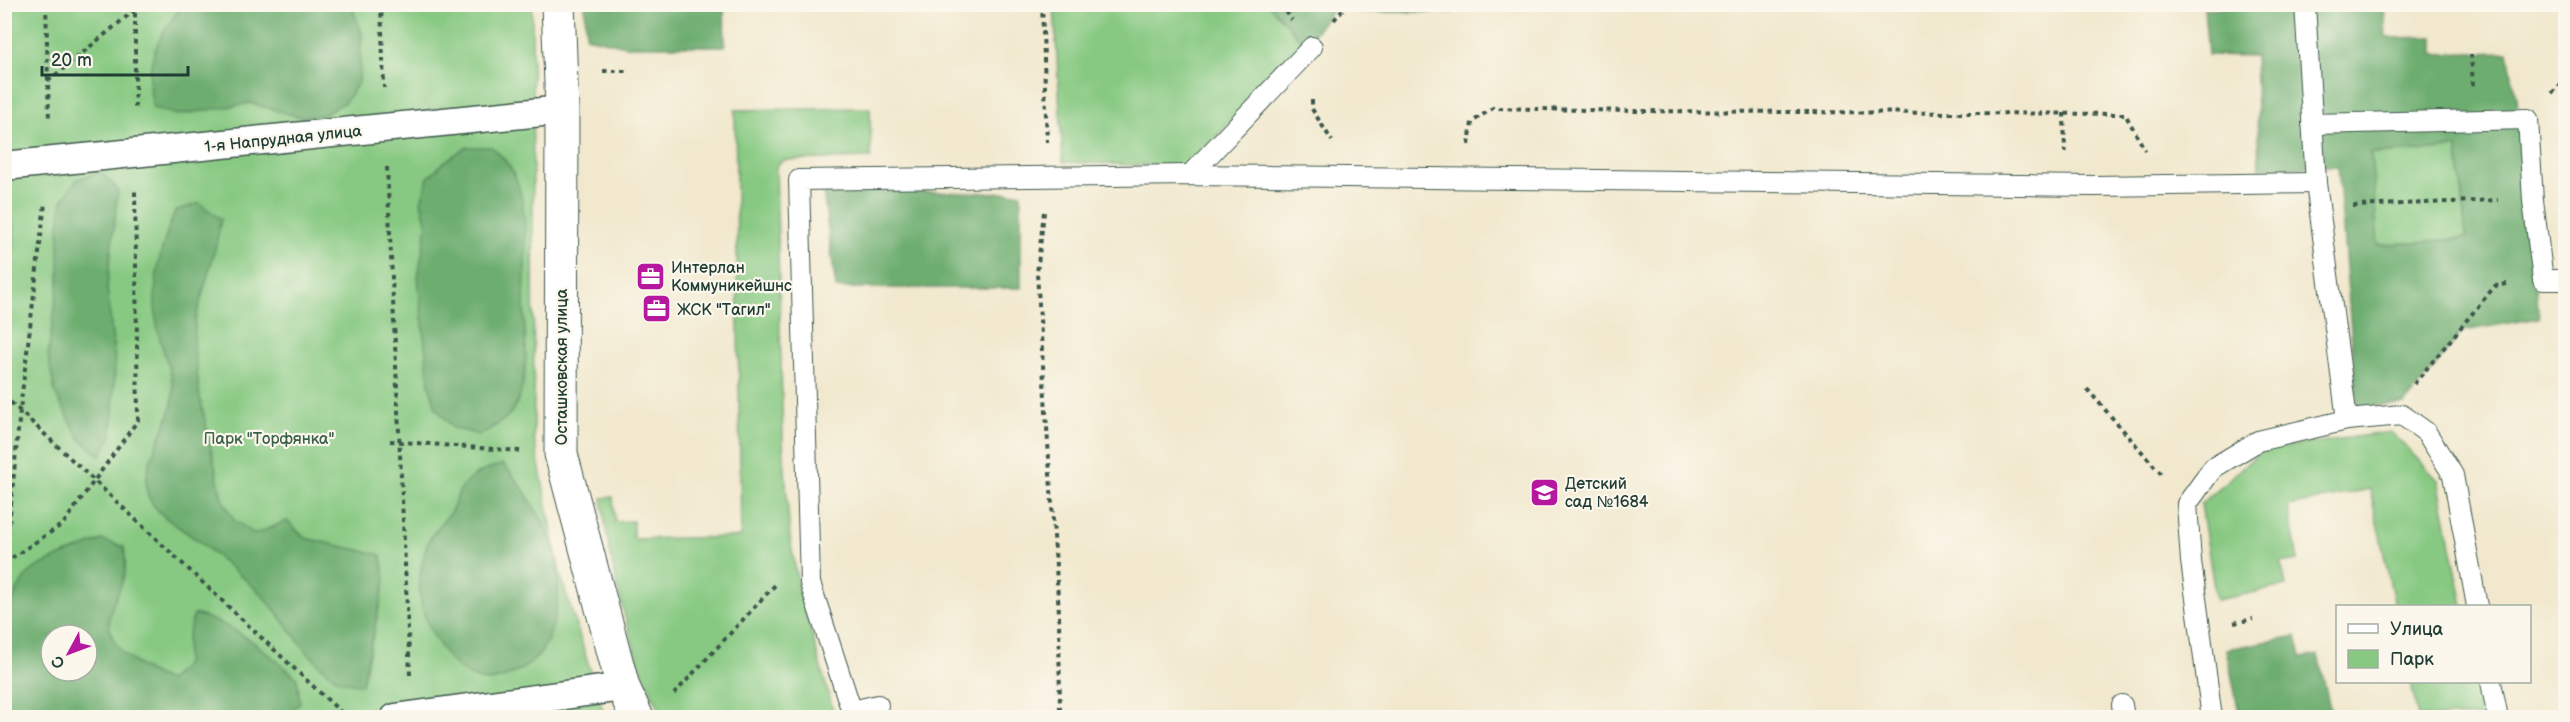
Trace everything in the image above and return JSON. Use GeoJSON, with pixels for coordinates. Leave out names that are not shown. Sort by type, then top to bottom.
{"type":"FeatureCollection","features":[{"type":"Feature","properties":{"kind":"street","name":"Осташковская улица"},"geometry":{"type":"LineString","coordinates":[[558,4],[562,110],[561,454],[623,687],[637,717]]}},
{"type":"Feature","properties":{"kind":"street","name":"1-я Напрудная улица"},"geometry":{"type":"LineString","coordinates":[[4,166],[562,110]]}},
{"type":"Feature","properties":{"kind":"street"},"geometry":{"type":"LineString","coordinates":[[403,716],[623,687]]}},
{"type":"Feature","properties":{"kind":"lane"},"geometry":{"type":"LineString","coordinates":[[2305,4],[2316,183],[2346,420]]}},
{"type":"Feature","properties":{"kind":"lane"},"geometry":{"type":"LineString","coordinates":[[1190,175],[1312,47]]}},
{"type":"Feature","properties":{"kind":"lane"},"geometry":{"type":"LineString","coordinates":[[2312,124],[2528,119],[2543,280],[2565,280]]}},
{"type":"Feature","properties":{"kind":"lane"},"geometry":{"type":"LineString","coordinates":[[878,705],[853,714],[810,583],[799,180],[1190,175],[2094,186],[2316,183]]}},
{"type":"Feature","properties":{"kind":"lane"},"geometry":{"type":"LineString","coordinates":[[2212,717],[2191,561],[2187,504],[2212,468],[2258,441],[2346,420],[2402,415],[2426,432],[2453,475],[2477,605]]}},
{"type":"Feature","properties":{"kind":"lane"},"geometry":{"type":"LineString","coordinates":[[2491,683],[2498,717]]}},
{"type":"Feature","properties":{"kind":"path"},"geometry":{"type":"LineString","coordinates":[[4,577],[20,410],[50,162],[46,4]]}},
{"type":"Feature","properties":{"kind":"path"},"geometry":{"type":"LineString","coordinates":[[5,563],[63,524],[97,480],[138,420],[135,4]]}},
{"type":"Feature","properties":{"kind":"path"},"geometry":{"type":"LineString","coordinates":[[48,81],[142,4]]}},
{"type":"Feature","properties":{"kind":"path"},"geometry":{"type":"LineString","coordinates":[[381,4],[399,442],[403,716]]}},
{"type":"Feature","properties":{"kind":"path"},"geometry":{"type":"LineString","coordinates":[[1042,4],[1049,176],[1036,273],[1059,613],[1060,717]]}},
{"type":"Feature","properties":{"kind":"path"},"geometry":{"type":"LineString","coordinates":[[1335,144],[1312,109],[1312,47],[1347,4]]}},
{"type":"Feature","properties":{"kind":"path"},"geometry":{"type":"LineString","coordinates":[[1979,105],[1980,112]]}},
{"type":"Feature","properties":{"kind":"path"},"geometry":{"type":"LineString","coordinates":[[1807,107],[1807,112]]}},
{"type":"Feature","properties":{"kind":"path"},"geometry":{"type":"LineString","coordinates":[[1468,151],[1472,122],[1493,108],[2125,114],[2146,151]]}},
{"type":"Feature","properties":{"kind":"path"},"geometry":{"type":"LineString","coordinates":[[2319,208],[2462,200],[2534,201]]}},
{"type":"Feature","properties":{"kind":"path"},"geometry":{"type":"LineString","coordinates":[[2388,416],[2495,286],[2543,280]]}},
{"type":"Feature","properties":{"kind":"path"},"geometry":{"type":"LineString","coordinates":[[2087,389],[2187,504]]}},
{"type":"Feature","properties":{"kind":"path"},"geometry":{"type":"LineString","coordinates":[[4,396],[97,480],[347,717]]}},
{"type":"Feature","properties":{"kind":"path"},"geometry":{"type":"LineString","coordinates":[[390,441],[561,454]]}},
{"type":"Feature","properties":{"kind":"path"},"geometry":{"type":"LineString","coordinates":[[671,697],[809,548]]}},
{"type":"Feature","properties":{"kind":"green space"},"geometry":{"type":"Polygon","coordinates":[[[1453,4],[1453,12],[1361,12],[1334,8],[1305,45],[1269,5],[1453,4]]]}},
{"type":"Feature","properties":{"kind":"green space"},"geometry":{"type":"Polygon","coordinates":[[[2276,4],[2384,5],[2386,38],[2434,37],[2434,54],[2508,52],[2521,128],[2539,318],[2463,331],[2405,404],[2357,407],[2338,166],[2259,168],[2255,56],[2208,55],[2204,9],[2276,4]],[[2458,148],[2371,154],[2378,245],[2466,238],[2458,148]]]}},
{"type":"Feature","properties":{"kind":"green space","name":"Парк \"Торфянка\""},"geometry":{"type":"Polygon","coordinates":[[[4,5],[532,5],[534,439],[561,577],[605,717],[5,717],[4,5]]]}},
{"type":"Feature","properties":{"kind":"green space"},"geometry":{"type":"Polygon","coordinates":[[[184,5],[351,5],[362,33],[359,82],[345,102],[324,115],[300,117],[251,103],[178,115],[153,108],[150,79],[154,52],[166,28],[184,5]]]}},
{"type":"Feature","properties":{"kind":"green space"},"geometry":{"type":"Polygon","coordinates":[[[585,5],[724,5],[725,46],[626,46],[586,37],[585,5]]]}},
{"type":"Feature","properties":{"kind":"green space"},"geometry":{"type":"Polygon","coordinates":[[[1054,5],[1269,5],[1305,45],[1187,167],[1063,162],[1054,5]]]}},
{"type":"Feature","properties":{"kind":"green space"},"geometry":{"type":"Polygon","coordinates":[[[870,108],[871,158],[783,160],[776,166],[783,442],[790,538],[799,590],[835,717],[664,717],[652,695],[623,611],[610,551],[602,498],[613,497],[615,522],[633,521],[633,539],[741,537],[735,110],[870,108]]]}},
{"type":"Feature","properties":{"kind":"green space"},"geometry":{"type":"Polygon","coordinates":[[[466,147],[492,147],[508,164],[518,184],[522,199],[525,230],[526,356],[524,380],[517,403],[510,414],[479,435],[453,428],[436,408],[429,384],[418,277],[427,226],[421,202],[428,178],[445,161],[466,147]]]}},
{"type":"Feature","properties":{"kind":"green space"},"geometry":{"type":"Polygon","coordinates":[[[2458,148],[2466,239],[2377,245],[2371,154],[2458,148]]]}},
{"type":"Feature","properties":{"kind":"green space"},"geometry":{"type":"Polygon","coordinates":[[[101,172],[118,190],[107,288],[115,362],[112,435],[100,456],[80,439],[55,393],[48,355],[59,279],[59,227],[62,201],[77,179],[101,172]]]}},
{"type":"Feature","properties":{"kind":"green space"},"geometry":{"type":"Polygon","coordinates":[[[823,191],[1021,193],[1021,288],[836,288],[823,191]]]}},
{"type":"Feature","properties":{"kind":"green space"},"geometry":{"type":"Polygon","coordinates":[[[5,203],[14,230],[5,333],[5,203]]]}},
{"type":"Feature","properties":{"kind":"green space"},"geometry":{"type":"Polygon","coordinates":[[[199,203],[221,219],[195,321],[194,346],[200,398],[222,498],[234,520],[255,534],[287,521],[305,538],[381,555],[385,581],[362,685],[339,679],[324,669],[257,590],[157,510],[148,495],[147,473],[169,416],[173,396],[173,387],[156,319],[157,272],[164,241],[175,211],[199,203]]]}},
{"type":"Feature","properties":{"kind":"green space"},"geometry":{"type":"Polygon","coordinates":[[[2391,432],[2438,480],[2463,605],[2395,605],[2370,489],[2288,506],[2298,560],[2281,563],[2286,586],[2216,600],[2201,504],[2262,450],[2391,432]]]}},
{"type":"Feature","properties":{"kind":"green space"},"geometry":{"type":"Polygon","coordinates":[[[503,464],[532,504],[554,549],[558,574],[557,601],[548,640],[537,657],[521,669],[502,678],[483,680],[469,675],[448,658],[431,630],[420,599],[421,567],[428,543],[452,510],[461,489],[474,476],[503,464]]]}},
{"type":"Feature","properties":{"kind":"green space"},"geometry":{"type":"Polygon","coordinates":[[[102,540],[124,547],[124,576],[111,608],[109,626],[118,647],[147,671],[169,681],[186,664],[187,638],[194,614],[224,625],[250,640],[297,678],[300,703],[282,717],[8,717],[4,661],[8,620],[13,602],[20,585],[30,572],[54,559],[102,540]]]}},
{"type":"Feature","properties":{"kind":"green space"},"geometry":{"type":"Polygon","coordinates":[[[2296,636],[2301,658],[2318,655],[2332,717],[2240,717],[2226,649],[2296,636]]]}},
{"type":"Feature","properties":{"kind":"green space"},"geometry":{"type":"Polygon","coordinates":[[[2411,683],[2478,683],[2485,717],[2418,717],[2411,683]]]}},
{"type":"Feature","properties":{"kind":"place","name":"Интерлан Коммуникейшнс"},"geometry":{"type":"Point","coordinates":[650,276]}},
{"type":"Feature","properties":{"kind":"place","name":"ЖСК \"Тагил\""},"geometry":{"type":"Point","coordinates":[656,309]}},
{"type":"Feature","properties":{"kind":"place","name":"Детский сад №1684"},"geometry":{"type":"Point","coordinates":[1544,492]}}]}
